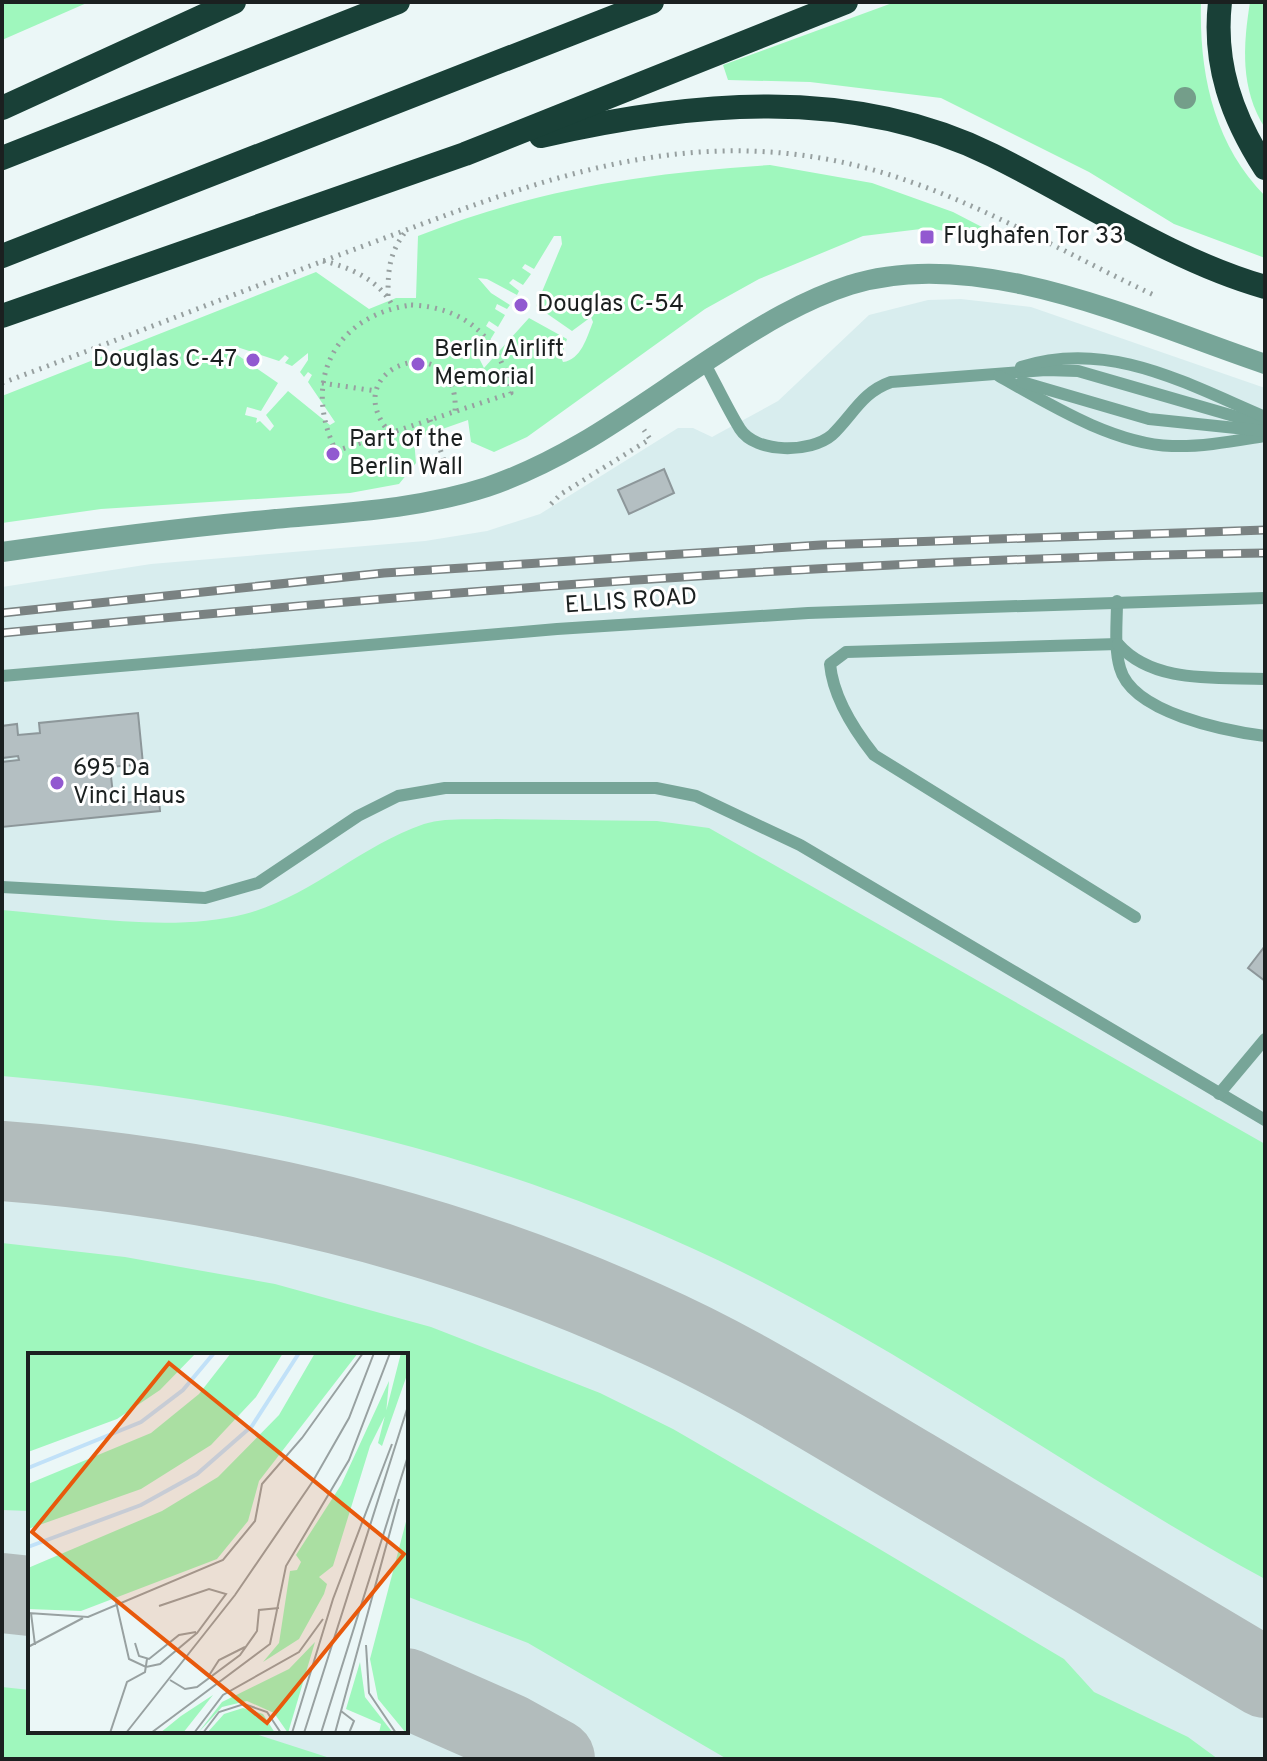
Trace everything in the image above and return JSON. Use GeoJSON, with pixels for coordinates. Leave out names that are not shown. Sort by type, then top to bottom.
{"type":"FeatureCollection","features":[{"type":"Feature","properties":{"kind":"highway"},"geometry":{"type":"LineString","coordinates":[[2,108],[234,2]]}},
{"type":"Feature","properties":{"kind":"highway"},"geometry":{"type":"LineString","coordinates":[[2,158],[398,2]]}},
{"type":"Feature","properties":{"kind":"highway"},"geometry":{"type":"LineString","coordinates":[[2,256],[652,2]]}},
{"type":"Feature","properties":{"kind":"highway"},"geometry":{"type":"LineString","coordinates":[[2,316],[465,154],[846,2]]}},
{"type":"Feature","properties":{"kind":"highway"},"geometry":{"type":"LineString","coordinates":[[1220,2],[1218,40],[1225,86],[1246,138],[1265,168]]}},
{"type":"Feature","properties":{"kind":"highway"},"geometry":{"type":"LineString","coordinates":[[465,154],[633,115],[740,106],[781,105],[830,110],[943,134],[978,148],[1145,235],[1265,287]]}},
{"type":"Feature","properties":{"kind":"street"},"geometry":{"type":"LineString","coordinates":[[2,552],[174,529],[386,508],[456,496],[516,476],[583,444],[633,414],[704,362],[783,315],[851,284],[901,275],[973,275],[1040,288],[1265,364]]}},
{"type":"Feature","properties":{"kind":"lane"},"geometry":{"type":"LineString","coordinates":[[999,376],[1038,361],[1067,356],[1129,362],[1265,417]]}},
{"type":"Feature","properties":{"kind":"lane"},"geometry":{"type":"LineString","coordinates":[[704,362],[742,432],[767,445],[785,448],[818,444],[830,436],[870,391],[891,382],[1046,370],[1078,371],[1265,425]]}},
{"type":"Feature","properties":{"kind":"lane"},"geometry":{"type":"LineString","coordinates":[[999,376],[1149,419],[1265,434]]}},
{"type":"Feature","properties":{"kind":"lane"},"geometry":{"type":"LineString","coordinates":[[999,376],[1084,422],[1158,445],[1214,444],[1265,434]]}},
{"type":"Feature","properties":{"kind":"lane","name":"ELLIS ROAD"},"geometry":{"type":"LineString","coordinates":[[2,676],[557,629],[808,613],[1265,598]]}},
{"type":"Feature","properties":{"kind":"lane"},"geometry":{"type":"LineString","coordinates":[[1117,601],[1120,669],[1126,680],[1155,705],[1216,727],[1265,736]]}},
{"type":"Feature","properties":{"kind":"lane"},"geometry":{"type":"LineString","coordinates":[[1135,917],[874,755],[858,736],[835,686],[830,664],[846,652],[1118,644],[1134,661],[1165,672],[1265,679]]}},
{"type":"Feature","properties":{"kind":"lane"},"geometry":{"type":"LineString","coordinates":[[2,887],[205,898],[258,883],[358,816],[398,796],[445,788],[656,788],[696,796],[800,845],[1265,1120]]}},
{"type":"Feature","properties":{"kind":"lane"},"geometry":{"type":"LineString","coordinates":[[1219,1094],[1265,1039]]}},
{"type":"Feature","properties":{"kind":"path"},"geometry":{"type":"LineString","coordinates":[[2,383],[510,191],[605,165],[698,150],[746,149],[868,169],[936,191],[1162,299]]}},
{"type":"Feature","properties":{"kind":"path"},"geometry":{"type":"LineString","coordinates":[[388,297],[388,268],[394,247],[408,229]]}},
{"type":"Feature","properties":{"kind":"path"},"geometry":{"type":"LineString","coordinates":[[323,261],[342,265],[365,277],[388,297],[393,307]]}},
{"type":"Feature","properties":{"kind":"path"},"geometry":{"type":"LineString","coordinates":[[430,306],[447,310],[479,329],[497,350],[511,393],[336,451],[325,430],[321,406],[322,383],[331,357],[346,335],[368,318],[393,307],[430,306]]}},
{"type":"Feature","properties":{"kind":"path"},"geometry":{"type":"LineString","coordinates":[[390,433],[380,422],[375,407],[376,391],[391,368],[404,362],[432,364],[452,384],[455,412]]}},
{"type":"Feature","properties":{"kind":"path"},"geometry":{"type":"LineString","coordinates":[[322,383],[376,391]]}},
{"type":"Feature","properties":{"kind":"path"},"geometry":{"type":"LineString","coordinates":[[430,420],[456,496]]}},
{"type":"Feature","properties":{"kind":"shaded area"},"geometry":{"type":"Polygon","coordinates":[[[961,299],[1031,307],[1265,388],[1265,1759],[2,1759],[2,587],[151,564],[425,541],[487,531],[540,514],[678,428],[693,428],[712,437],[778,401],[869,315],[928,300],[961,299]]]}},
{"type":"Feature","properties":{"kind":"green space"},"geometry":{"type":"Polygon","coordinates":[[[2,2],[89,2],[2,40],[2,2]]]}},
{"type":"Feature","properties":{"kind":"green space"},"geometry":{"type":"Polygon","coordinates":[[[895,2],[1201,2],[1203,55],[1213,106],[1233,154],[1265,196],[1265,258],[1174,224],[1089,172],[941,98],[810,82],[728,80],[723,65],[895,2]]]}},
{"type":"Feature","properties":{"kind":"green space"},"geometry":{"type":"Polygon","coordinates":[[[1250,2],[1265,2],[1265,128],[1247,83],[1245,51],[1250,2]]]}},
{"type":"Feature","properties":{"kind":"green space"},"geometry":{"type":"Polygon","coordinates":[[[770,165],[872,183],[953,212],[1005,239],[1004,243],[929,228],[863,236],[759,279],[705,309],[527,437],[494,452],[471,442],[468,420],[414,439],[416,463],[399,484],[350,493],[101,509],[2,523],[2,396],[316,272],[369,309],[396,298],[416,298],[418,236],[505,206],[635,179],[770,165]],[[554,236],[534,269],[525,264],[522,268],[531,274],[523,285],[513,279],[509,283],[519,291],[517,295],[487,279],[478,278],[491,293],[510,305],[507,309],[497,304],[495,309],[505,315],[498,327],[489,321],[486,326],[495,332],[479,358],[484,368],[529,318],[567,339],[561,357],[563,362],[574,357],[582,347],[593,322],[591,317],[572,331],[536,306],[562,244],[561,236],[554,236]],[[234,346],[233,352],[278,383],[261,411],[247,407],[245,415],[257,418],[256,423],[260,421],[270,431],[274,426],[266,415],[288,391],[330,425],[335,422],[308,382],[312,375],[308,372],[304,377],[300,372],[308,360],[308,353],[292,366],[285,363],[289,358],[285,355],[279,361],[234,346]]]}},
{"type":"Feature","properties":{"kind":"green space"},"geometry":{"type":"Polygon","coordinates":[[[496,819],[657,821],[709,828],[1265,1144],[1265,1579],[1123,1497],[842,1325],[696,1250],[612,1214],[443,1156],[270,1113],[93,1085],[2,1076],[2,910],[156,923],[217,920],[245,914],[291,896],[378,845],[424,824],[496,819]]]}},
{"type":"Feature","properties":{"kind":"green space"},"geometry":{"type":"Polygon","coordinates":[[[2,1243],[125,1257],[275,1284],[431,1327],[600,1393],[673,1429],[1064,1659],[1094,1692],[1188,1737],[1218,1759],[727,1759],[528,1643],[408,1597],[408,1353],[28,1353],[28,1511],[2,1510],[2,1243]]]}},
{"type":"Feature","properties":{"kind":"green space"},"geometry":{"type":"Polygon","coordinates":[[[2,1687],[28,1690],[28,1733],[252,1733],[333,1759],[2,1759],[2,1687]]]}},
{"type":"Feature","properties":{"kind":"building"},"geometry":{"type":"Polygon","coordinates":[[[664,469],[674,493],[629,514],[618,490],[664,469]]]}},
{"type":"Feature","properties":{"kind":"building","name":"695 Da Vinci Haus"},"geometry":{"type":"Polygon","coordinates":[[[138,713],[143,764],[110,767],[114,804],[159,799],[160,811],[2,827],[2,762],[19,760],[18,756],[2,758],[2,726],[17,724],[18,735],[40,733],[39,723],[138,713]]]}},
{"type":"Feature","properties":{"kind":"building"},"geometry":{"type":"Polygon","coordinates":[[[1265,946],[1265,981],[1248,968],[1265,946]]]}},
{"type":"Feature","properties":{"kind":"taxiway"},"geometry":{"type":"LineString","coordinates":[[2,1161],[168,1180],[331,1212],[490,1259],[568,1288],[680,1337],[747,1372],[1265,1678]]}},
{"type":"Feature","properties":{"kind":"taxiway"},"geometry":{"type":"LineString","coordinates":[[2,1593],[28,1596]]}},
{"type":"Feature","properties":{"kind":"taxiway"},"geometry":{"type":"LineString","coordinates":[[408,1689],[508,1733],[555,1759]]}},
{"type":"Feature","properties":{"kind":"railway"},"geometry":{"type":"LineString","coordinates":[[2,613],[384,573],[821,545],[1265,530]]}},
{"type":"Feature","properties":{"kind":"railway"},"geometry":{"type":"LineString","coordinates":[[2,633],[317,604],[633,580],[949,562],[1265,553]]}},
{"type":"Feature","properties":{"kind":"place","name":"Flughafen Tor 33"},"geometry":{"type":"Point","coordinates":[927,237]}},
{"type":"Feature","properties":{"kind":"place","name":"Douglas C-54"},"geometry":{"type":"Point","coordinates":[521,305]}},
{"type":"Feature","properties":{"kind":"place","name":"Douglas C-47"},"geometry":{"type":"Point","coordinates":[253,360]}},
{"type":"Feature","properties":{"kind":"place","name":"Berlin Airlift Memorial"},"geometry":{"type":"Point","coordinates":[418,364]}},
{"type":"Feature","properties":{"kind":"place","name":"Part of the Berlin Wall"},"geometry":{"type":"Point","coordinates":[333,454]}},
{"type":"Feature","properties":{"kind":"place","name":"695 Da Vinci Haus"},"geometry":{"type":"Point","coordinates":[57,783]}}]}
